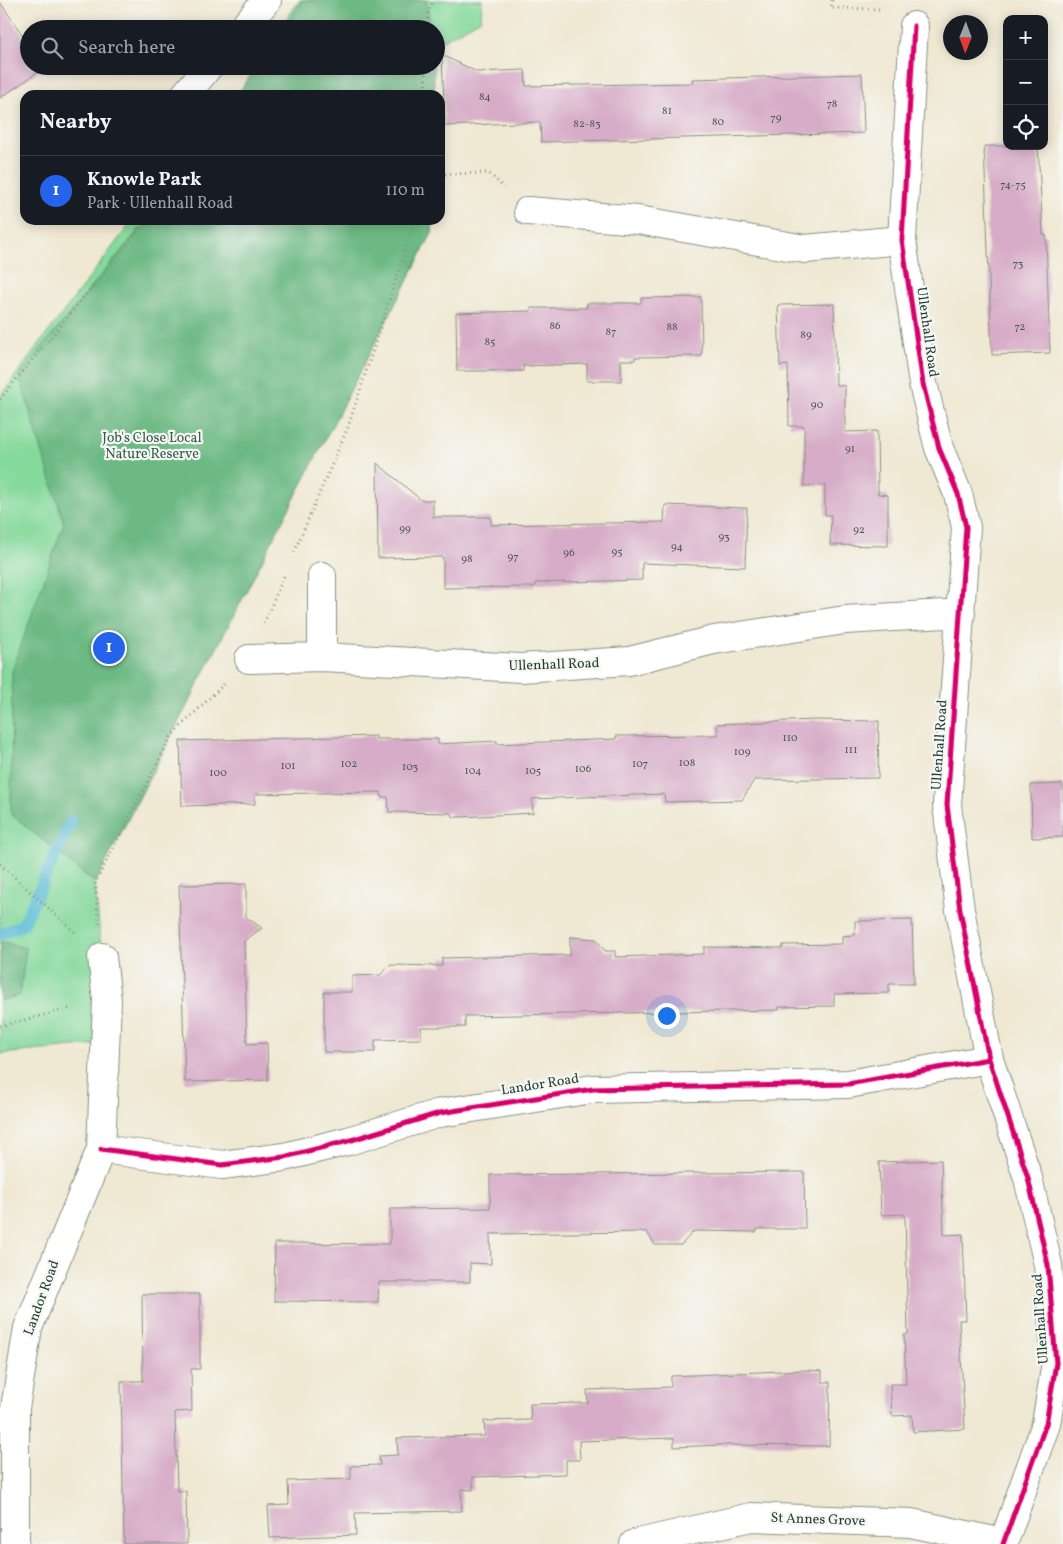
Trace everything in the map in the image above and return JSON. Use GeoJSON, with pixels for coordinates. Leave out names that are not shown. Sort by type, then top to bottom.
{"type":"FeatureCollection","features":[{"type":"Feature","properties":{"kind":"street"},"geometry":{"type":"LineString","coordinates":[[250,20],[267,0]]}},
{"type":"Feature","properties":{"kind":"street","name":"Ullenhall Road"},"geometry":{"type":"LineString","coordinates":[[914,26],[902,240],[924,384],[939,448],[958,494],[966,528],[947,805],[960,910],[989,1059],[1028,1178],[1048,1265],[1056,1363],[1046,1424],[1003,1544]]}},
{"type":"Feature","properties":{"kind":"street"},"geometry":{"type":"LineString","coordinates":[[188,90],[202,75]]}},
{"type":"Feature","properties":{"kind":"street"},"geometry":{"type":"LineString","coordinates":[[528,211],[638,220],[805,249],[902,240]]}},
{"type":"Feature","properties":{"kind":"street"},"geometry":{"type":"LineString","coordinates":[[322,576],[322,657]]}},
{"type":"Feature","properties":{"kind":"street","name":"Ullenhall Road"},"geometry":{"type":"LineString","coordinates":[[249,659],[322,657],[522,668],[629,661],[714,640],[845,620],[961,613]]}},
{"type":"Feature","properties":{"kind":"street","name":"Landor Road"},"geometry":{"type":"LineString","coordinates":[[15,1544],[8,1441],[28,1328],[101,1149],[107,1000],[102,957]]}},
{"type":"Feature","properties":{"kind":"street","name":"Landor Road"},"geometry":{"type":"LineString","coordinates":[[101,1149],[222,1165],[284,1157],[348,1142],[440,1114],[593,1089],[848,1084],[989,1059]]}},
{"type":"Feature","properties":{"kind":"street","name":"St Annes Grove"},"geometry":{"type":"LineString","coordinates":[[634,1544],[751,1517],[911,1524],[1003,1544]]}},
{"type":"Feature","properties":{"kind":"path"},"geometry":{"type":"LineString","coordinates":[[428,20],[433,0]]}},
{"type":"Feature","properties":{"kind":"path"},"geometry":{"type":"LineString","coordinates":[[832,0],[831,8],[904,9],[914,26]]}},
{"type":"Feature","properties":{"kind":"path"},"geometry":{"type":"LineString","coordinates":[[425,90],[426,75]]}},
{"type":"Feature","properties":{"kind":"path"},"geometry":{"type":"LineString","coordinates":[[445,174],[489,173],[528,211]]}},
{"type":"Feature","properties":{"kind":"path"},"geometry":{"type":"LineString","coordinates":[[0,399],[143,225]]}},
{"type":"Feature","properties":{"kind":"path"},"geometry":{"type":"LineString","coordinates":[[291,560],[348,427],[413,225]]}},
{"type":"Feature","properties":{"kind":"path"},"geometry":{"type":"LineString","coordinates":[[102,957],[95,883],[172,735],[249,659],[287,570]]}},
{"type":"Feature","properties":{"kind":"path"},"geometry":{"type":"LineString","coordinates":[[1,866],[102,957]]}},
{"type":"Feature","properties":{"kind":"path"},"geometry":{"type":"LineString","coordinates":[[0,1026],[107,1000]]}},
{"type":"Feature","properties":{"kind":"green space"},"geometry":{"type":"Polygon","coordinates":[[[300,0],[482,0],[481,19],[445,39],[445,20],[285,20],[300,0]]]}},
{"type":"Feature","properties":{"kind":"green space"},"geometry":{"type":"Polygon","coordinates":[[[302,0],[426,0],[429,20],[289,20],[302,0]]]}},
{"type":"Feature","properties":{"kind":"green space"},"geometry":{"type":"Polygon","coordinates":[[[251,75],[434,75],[434,90],[240,90],[251,75]]]}},
{"type":"Feature","properties":{"kind":"green space","name":"Job's Close Local Nature Reserve"},"geometry":{"type":"Polygon","coordinates":[[[129,225],[432,225],[432,233],[95,883],[102,957],[106,1044],[0,1054],[0,396],[129,225]]]}},
{"type":"Feature","properties":{"kind":"green space","name":"Job's Close Local Nature Reserve"},"geometry":{"type":"Polygon","coordinates":[[[143,225],[432,225],[432,233],[95,883],[11,814],[12,671],[64,523],[19,375],[143,225]]]}},
{"type":"Feature","properties":{"kind":"green space"},"geometry":{"type":"Polygon","coordinates":[[[0,941],[26,948],[20,995],[0,1001],[0,941]]]}},
{"type":"Feature","properties":{"kind":"building"},"geometry":{"type":"Polygon","coordinates":[[[0,2],[20,32],[20,75],[34,75],[0,98],[0,2]]]}},
{"type":"Feature","properties":{"kind":"building"},"geometry":{"type":"Polygon","coordinates":[[[445,56],[477,72],[525,70],[526,86],[693,83],[692,79],[862,74],[864,133],[541,142],[540,122],[445,126],[445,90],[443,90],[445,56]]]}},
{"type":"Feature","properties":{"kind":"building"},"geometry":{"type":"Polygon","coordinates":[[[984,146],[1003,146],[1003,150],[1038,150],[1043,235],[1046,235],[1050,353],[992,355],[984,146]]]}},
{"type":"Feature","properties":{"kind":"building"},"geometry":{"type":"Polygon","coordinates":[[[701,297],[702,356],[635,357],[635,360],[621,360],[621,381],[587,381],[587,364],[523,366],[523,371],[457,371],[456,313],[531,311],[531,308],[587,308],[587,303],[641,303],[641,298],[701,297]]]}},
{"type":"Feature","properties":{"kind":"building"},"geometry":{"type":"Polygon","coordinates":[[[834,304],[836,385],[845,386],[845,432],[877,431],[878,494],[888,495],[888,546],[830,545],[831,515],[825,515],[825,485],[804,486],[804,426],[789,426],[788,365],[780,366],[778,305],[834,304]]]}},
{"type":"Feature","properties":{"kind":"building"},"geometry":{"type":"Polygon","coordinates":[[[377,463],[421,500],[433,500],[433,517],[491,517],[491,525],[664,522],[665,505],[747,508],[745,567],[642,563],[642,580],[535,583],[535,587],[443,588],[443,557],[378,558],[377,463]]]}},
{"type":"Feature","properties":{"kind":"building"},"geometry":{"type":"Polygon","coordinates":[[[814,720],[879,721],[878,778],[754,780],[742,800],[665,802],[664,794],[532,799],[533,813],[461,817],[454,817],[450,813],[389,812],[388,797],[381,797],[381,792],[255,794],[255,804],[182,806],[180,741],[376,736],[376,739],[438,739],[438,744],[497,741],[497,744],[616,739],[616,736],[718,735],[717,724],[814,720]]]}},
{"type":"Feature","properties":{"kind":"building"},"geometry":{"type":"Polygon","coordinates":[[[1063,784],[1063,837],[1032,838],[1031,785],[1063,784]]]}},
{"type":"Feature","properties":{"kind":"building"},"geometry":{"type":"Polygon","coordinates":[[[246,884],[246,917],[262,928],[244,941],[247,1044],[267,1043],[268,1080],[185,1082],[179,885],[246,884]]]}},
{"type":"Feature","properties":{"kind":"building"},"geometry":{"type":"Polygon","coordinates":[[[912,920],[914,984],[889,984],[889,993],[834,994],[834,1006],[779,1007],[779,1010],[465,1016],[465,1027],[421,1027],[421,1039],[375,1040],[375,1052],[324,1052],[324,992],[352,992],[352,976],[380,975],[391,965],[442,966],[442,958],[570,955],[570,937],[596,939],[605,951],[615,951],[615,957],[704,954],[704,947],[783,948],[783,945],[842,944],[842,936],[855,935],[855,921],[912,920]]]}},
{"type":"Feature","properties":{"kind":"building"},"geometry":{"type":"Polygon","coordinates":[[[941,1160],[944,1235],[963,1234],[966,1320],[959,1320],[965,1429],[913,1432],[912,1415],[892,1416],[890,1384],[906,1384],[904,1335],[908,1334],[905,1214],[881,1215],[879,1162],[941,1160]]]}},
{"type":"Feature","properties":{"kind":"building"},"geometry":{"type":"Polygon","coordinates":[[[804,1172],[805,1229],[757,1229],[757,1232],[694,1231],[681,1245],[655,1245],[647,1232],[490,1234],[491,1264],[470,1263],[470,1282],[379,1282],[378,1302],[274,1301],[275,1243],[390,1244],[390,1209],[490,1208],[490,1175],[804,1172]]]}},
{"type":"Feature","properties":{"kind":"building"},"geometry":{"type":"Polygon","coordinates":[[[142,1294],[200,1294],[200,1369],[191,1369],[192,1411],[175,1412],[177,1491],[186,1491],[187,1544],[124,1544],[121,1381],[143,1381],[142,1294]]]}},
{"type":"Feature","properties":{"kind":"building"},"geometry":{"type":"Polygon","coordinates":[[[804,1370],[822,1371],[822,1382],[830,1382],[829,1446],[720,1445],[674,1447],[674,1438],[579,1441],[580,1460],[566,1460],[566,1474],[473,1477],[473,1490],[461,1489],[462,1511],[355,1513],[356,1535],[270,1538],[268,1506],[289,1505],[288,1481],[351,1479],[351,1466],[380,1465],[379,1456],[398,1455],[397,1438],[485,1436],[484,1421],[531,1420],[530,1404],[588,1403],[587,1390],[671,1387],[671,1376],[804,1370]]]}},
{"type":"Feature","properties":{"kind":"waterway"},"geometry":{"type":"LineString","coordinates":[[0,934],[23,925],[71,821]]}},
{"type":"Feature","properties":{"kind":"cycle path"},"geometry":{"type":"LineString","coordinates":[[914,26],[902,240],[923,384],[939,448],[958,494],[966,527],[947,805],[960,910],[989,1059],[1028,1178],[1048,1265],[1056,1363],[1046,1424],[1003,1544]]}},
{"type":"Feature","properties":{"kind":"cycle path"},"geometry":{"type":"LineString","coordinates":[[101,1149],[222,1165],[284,1157],[348,1141],[440,1113],[593,1089],[848,1084],[989,1059]]}},
{"type":"Feature","properties":{"kind":"place","name":"Knowle Park"},"geometry":{"type":"Point","coordinates":[109,648]}}]}
